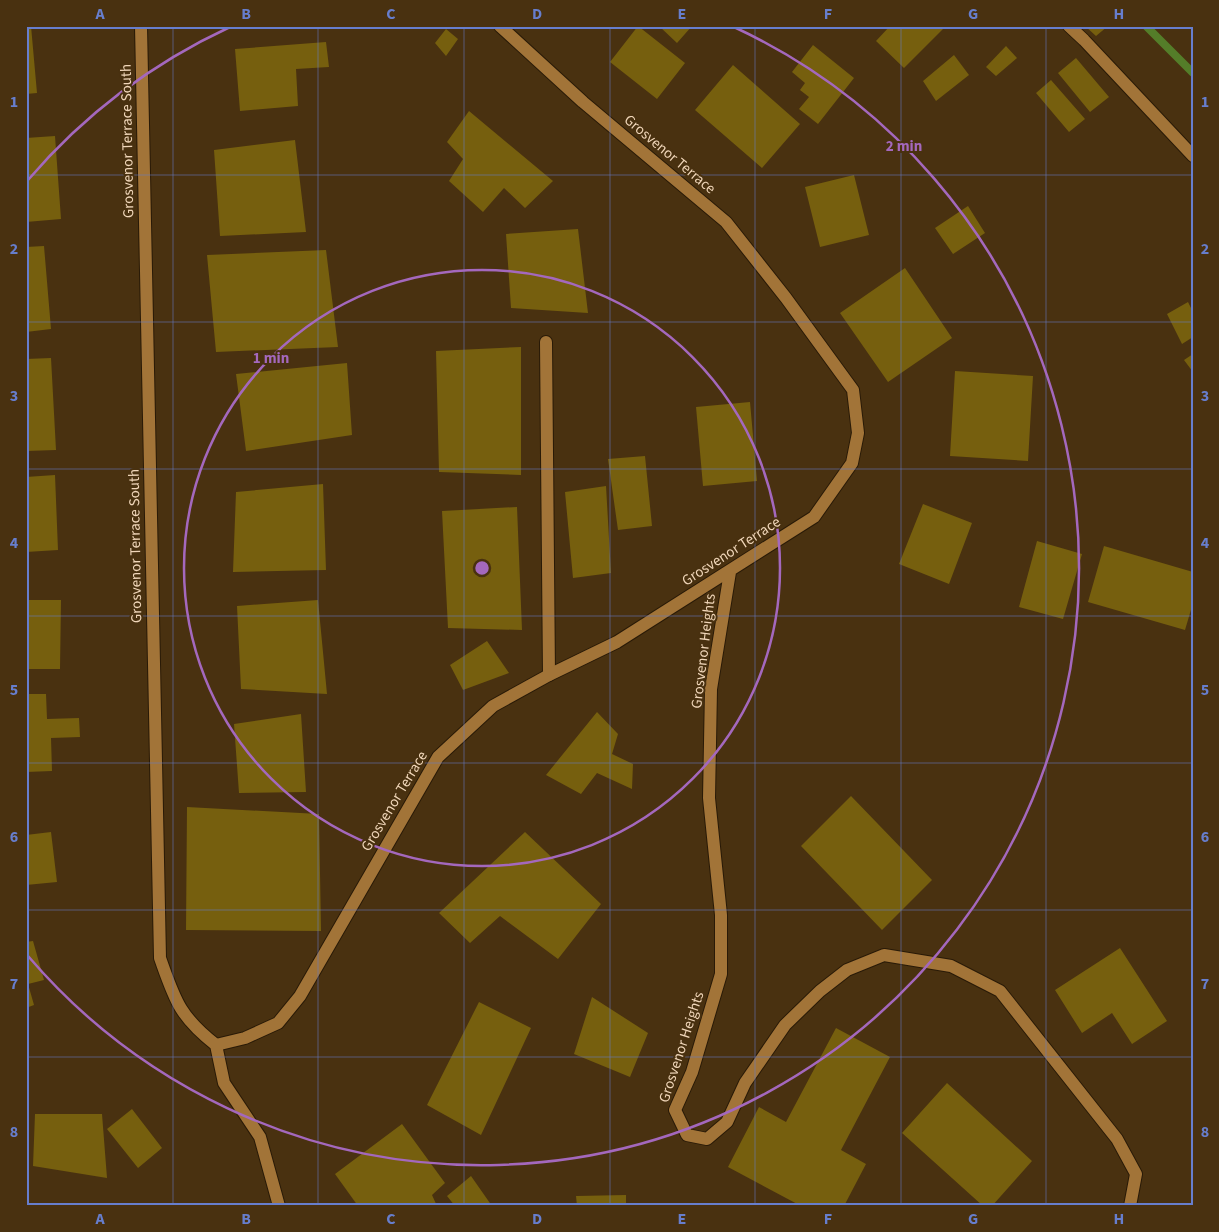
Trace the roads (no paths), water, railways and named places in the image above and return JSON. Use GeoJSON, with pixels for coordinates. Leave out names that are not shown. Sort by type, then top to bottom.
{"type":"FeatureCollection","features":[{"type":"Feature","properties":{"kind":"street","name":"Grosvenor Terrace South"},"geometry":{"type":"LineString","coordinates":[[141,26],[160,958],[176,1003],[194,1028],[216,1045]]}},
{"type":"Feature","properties":{"kind":"street","name":"Grosvenor Terrace"},"geometry":{"type":"LineString","coordinates":[[216,1045],[245,1038],[278,1023],[300,996],[438,757],[493,706],[549,675],[617,642],[814,517],[852,463],[858,433],[853,390],[786,298],[726,222],[583,102],[500,26]]}},
{"type":"Feature","properties":{"kind":"street"},"geometry":{"type":"LineString","coordinates":[[1068,26],[1084,40],[1193,156]]}},
{"type":"Feature","properties":{"kind":"street"},"geometry":{"type":"LineString","coordinates":[[546,342],[549,675]]}},
{"type":"Feature","properties":{"kind":"street","name":"Grosvenor Heights"},"geometry":{"type":"LineString","coordinates":[[730,572],[711,689],[709,798],[721,915],[721,974],[692,1072],[675,1110],[687,1135],[707,1139],[727,1122],[745,1084],[785,1025],[820,990],[847,970],[884,955],[951,966],[1000,991],[1117,1139],[1136,1174],[1130,1206]]}},
{"type":"Feature","properties":{"kind":"street"},"geometry":{"type":"LineString","coordinates":[[216,1045],[224,1083],[260,1137],[279,1206]]}},
{"type":"Feature","properties":{"kind":"waterway"},"geometry":{"type":"LineString","coordinates":[[1146,26],[1193,73]]}}]}
